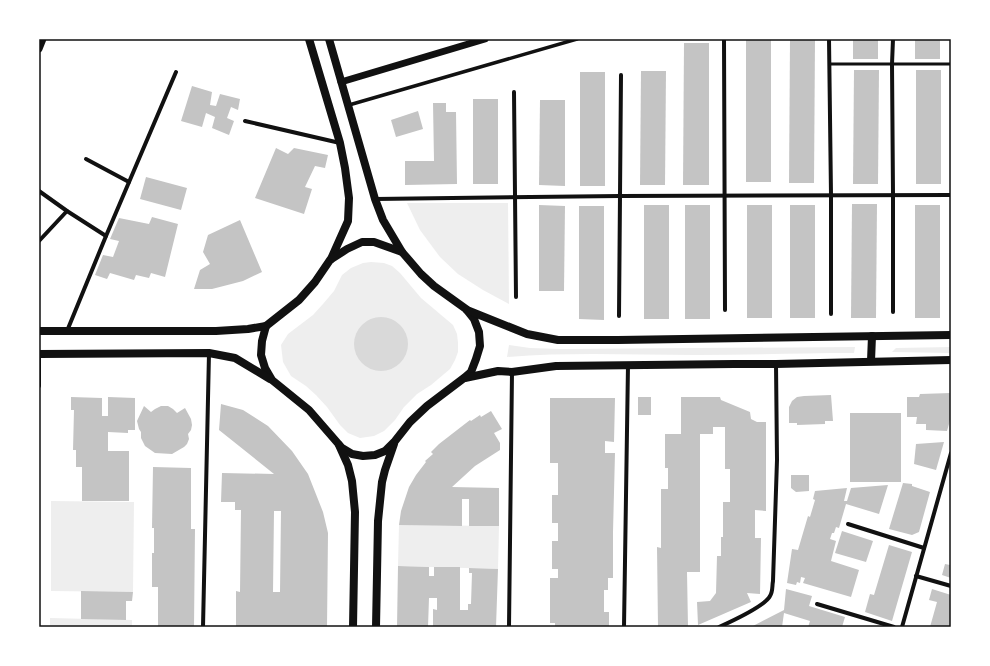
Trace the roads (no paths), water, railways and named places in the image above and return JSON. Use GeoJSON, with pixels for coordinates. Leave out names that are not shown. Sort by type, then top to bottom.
{"type":"FeatureCollection","features":[{"type":"Feature","properties":{"kind":"main road"},"geometry":{"type":"LineString","coordinates":[[39,331],[216,331],[248,329],[266,326],[299,300],[315,282],[330,260],[348,221],[349,198],[340,142],[309,39]]}},
{"type":"Feature","properties":{"kind":"main road"},"geometry":{"type":"LineString","coordinates":[[329,39],[375,199],[383,220],[402,252],[421,274],[434,286],[466,309],[527,334],[558,340],[951,335]]}},
{"type":"Feature","properties":{"kind":"main road"},"geometry":{"type":"LineString","coordinates":[[330,260],[347,249],[362,242],[374,242],[402,252]]}},
{"type":"Feature","properties":{"kind":"main road"},"geometry":{"type":"LineString","coordinates":[[39,354],[209,353],[235,358],[272,380],[309,410],[342,448],[352,454],[364,456],[375,455],[385,451],[410,422],[427,406],[471,372],[480,346],[479,332],[474,319],[466,309]]}},
{"type":"Feature","properties":{"kind":"main road"},"geometry":{"type":"LineString","coordinates":[[266,326],[262,341],[261,355],[265,368],[272,380]]}},
{"type":"Feature","properties":{"kind":"main road"},"geometry":{"type":"LineString","coordinates":[[871,361],[872,336]]}},
{"type":"Feature","properties":{"kind":"main road"},"geometry":{"type":"LineString","coordinates":[[464,378],[498,371],[512,372],[556,366],[776,364],[951,360]]}},
{"type":"Feature","properties":{"kind":"main road"},"geometry":{"type":"LineString","coordinates":[[376,627],[378,521],[382,482],[395,441]]}},
{"type":"Feature","properties":{"kind":"main road"},"geometry":{"type":"LineString","coordinates":[[339,445],[348,465],[352,481],[355,512],[353,627]]}},
{"type":"Feature","properties":{"kind":"street"},"geometry":{"type":"LineString","coordinates":[[39,49],[43,39]]}},
{"type":"Feature","properties":{"kind":"street"},"geometry":{"type":"LineString","coordinates":[[341,82],[485,39]]}},
{"type":"Feature","properties":{"kind":"street"},"geometry":{"type":"LineString","coordinates":[[348,105],[577,39]]}},
{"type":"Feature","properties":{"kind":"street"},"geometry":{"type":"LineString","coordinates":[[724,39],[725,310]]}},
{"type":"Feature","properties":{"kind":"street"},"geometry":{"type":"LineString","coordinates":[[829,39],[831,195],[830,314]]}},
{"type":"Feature","properties":{"kind":"street"},"geometry":{"type":"LineString","coordinates":[[892,39],[892,312]]}},
{"type":"Feature","properties":{"kind":"street"},"geometry":{"type":"LineString","coordinates":[[67,331],[176,72]]}},
{"type":"Feature","properties":{"kind":"street"},"geometry":{"type":"LineString","coordinates":[[619,316],[620,74]]}},
{"type":"Feature","properties":{"kind":"street"},"geometry":{"type":"LineString","coordinates":[[514,92],[516,297]]}},
{"type":"Feature","properties":{"kind":"street"},"geometry":{"type":"LineString","coordinates":[[245,121],[340,142]]}},
{"type":"Feature","properties":{"kind":"street"},"geometry":{"type":"LineString","coordinates":[[86,159],[129,182]]}},
{"type":"Feature","properties":{"kind":"street"},"geometry":{"type":"LineString","coordinates":[[39,191],[66,211],[106,236]]}},
{"type":"Feature","properties":{"kind":"street"},"geometry":{"type":"LineString","coordinates":[[375,199],[724,195],[951,195]]}},
{"type":"Feature","properties":{"kind":"street"},"geometry":{"type":"LineString","coordinates":[[39,241],[66,211]]}},
{"type":"Feature","properties":{"kind":"street"},"geometry":{"type":"LineString","coordinates":[[204,627],[209,353]]}},
{"type":"Feature","properties":{"kind":"street"},"geometry":{"type":"LineString","coordinates":[[39,354],[39,386]]}},
{"type":"Feature","properties":{"kind":"street"},"geometry":{"type":"LineString","coordinates":[[719,627],[765,602],[771,596],[773,581],[777,460],[776,364]]}},
{"type":"Feature","properties":{"kind":"street"},"geometry":{"type":"LineString","coordinates":[[624,627],[628,365]]}},
{"type":"Feature","properties":{"kind":"street"},"geometry":{"type":"LineString","coordinates":[[509,627],[512,372]]}},
{"type":"Feature","properties":{"kind":"street"},"geometry":{"type":"LineString","coordinates":[[902,627],[924,548],[950,464],[951,453]]}},
{"type":"Feature","properties":{"kind":"street"},"geometry":{"type":"LineString","coordinates":[[848,524],[924,548]]}},
{"type":"Feature","properties":{"kind":"street"},"geometry":{"type":"LineString","coordinates":[[916,576],[951,586]]}},
{"type":"Feature","properties":{"kind":"street"},"geometry":{"type":"LineString","coordinates":[[817,604],[894,627]]}},
{"type":"Feature","properties":{"kind":"lane"},"geometry":{"type":"LineString","coordinates":[[830,64],[951,64]]}}]}
